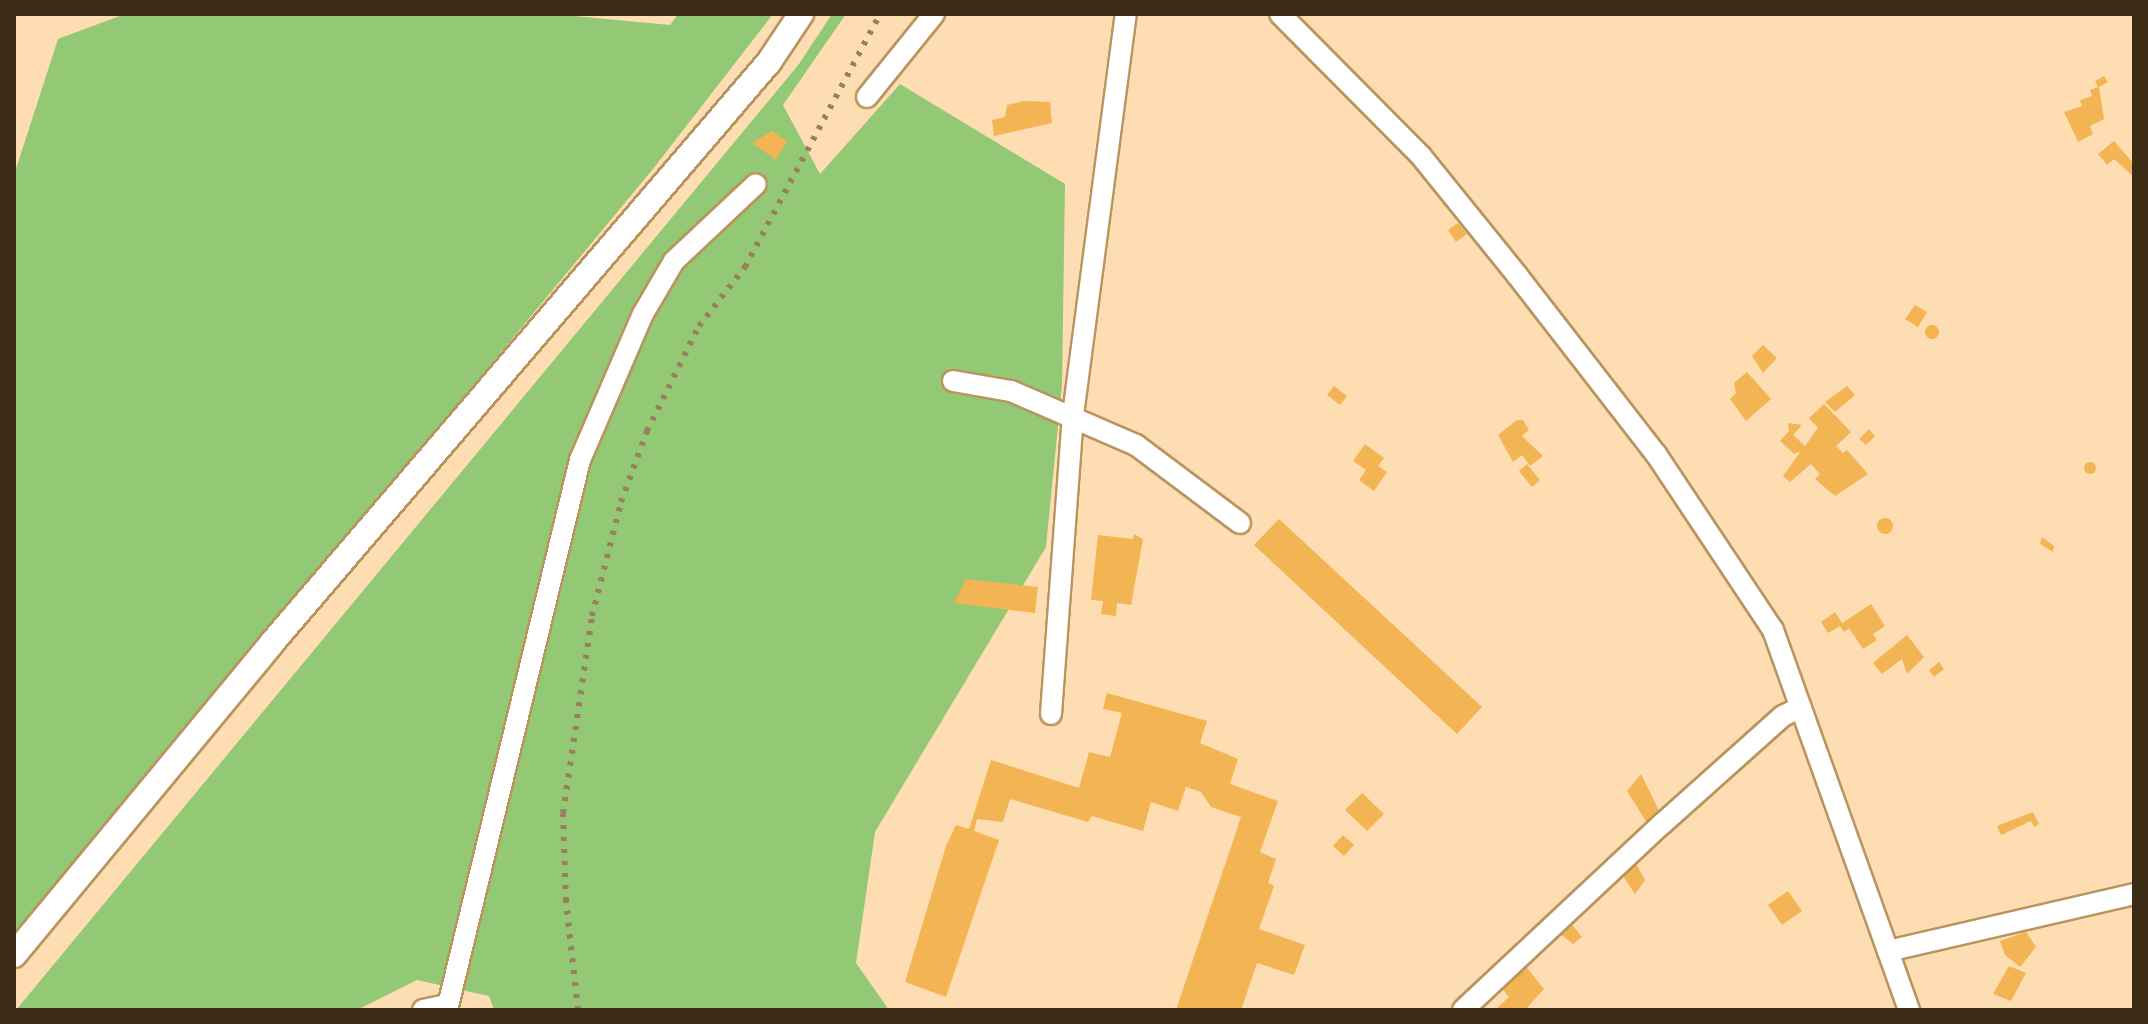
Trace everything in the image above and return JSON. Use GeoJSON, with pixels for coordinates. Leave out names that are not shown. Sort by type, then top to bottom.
{"type":"FeatureCollection","features":[{"type":"Feature","properties":{"kind":"main road"},"geometry":{"type":"LineString","coordinates":[[14,955],[271,644],[769,62],[801,14]]}},
{"type":"Feature","properties":{"kind":"street"},"geometry":{"type":"LineString","coordinates":[[867,97],[934,14]]}},
{"type":"Feature","properties":{"kind":"street"},"geometry":{"type":"LineString","coordinates":[[1051,714],[1073,415],[1126,14]]}},
{"type":"Feature","properties":{"kind":"street"},"geometry":{"type":"LineString","coordinates":[[1280,14],[1421,156],[1656,454],[1773,630],[1909,1010]]}},
{"type":"Feature","properties":{"kind":"street"},"geometry":{"type":"LineString","coordinates":[[423,1010],[447,1007],[580,460],[643,314],[674,261],[756,184]]}},
{"type":"Feature","properties":{"kind":"street"},"geometry":{"type":"LineString","coordinates":[[953,381],[1011,391],[1073,415],[1136,445],[1240,523]]}},
{"type":"Feature","properties":{"kind":"street"},"geometry":{"type":"LineString","coordinates":[[1463,1010],[1783,716],[1801,707]]}},
{"type":"Feature","properties":{"kind":"street"},"geometry":{"type":"LineString","coordinates":[[1888,951],[2134,894]]}},
{"type":"Feature","properties":{"kind":"green space"},"geometry":{"type":"Polygon","coordinates":[[[125,14],[553,14],[670,25],[678,14],[773,14],[653,169],[14,939],[14,175],[58,39],[125,14]]]}},
{"type":"Feature","properties":{"kind":"green space"},"geometry":{"type":"Polygon","coordinates":[[[832,14],[846,14],[783,105],[820,174],[900,84],[1065,184],[1062,385],[1046,547],[875,832],[856,963],[889,1010],[494,1010],[489,996],[417,980],[357,1010],[16,1010],[799,64],[832,14]]]}},
{"type":"Feature","properties":{"kind":"building"},"geometry":{"type":"Polygon","coordinates":[[[2104,76],[2108,82],[2099,87],[2104,119],[2090,126],[2093,134],[2078,142],[2064,112],[2082,106],[2080,100],[2092,96],[2090,90],[2098,87],[2095,81],[2104,76]]]}},
{"type":"Feature","properties":{"kind":"building"},"geometry":{"type":"Polygon","coordinates":[[[1024,101],[1050,102],[1052,123],[994,136],[992,120],[1005,117],[1007,105],[1024,101]]]}},
{"type":"Feature","properties":{"kind":"building"},"geometry":{"type":"Polygon","coordinates":[[[772,131],[787,141],[776,160],[752,143],[772,131]]]}},
{"type":"Feature","properties":{"kind":"building"},"geometry":{"type":"Polygon","coordinates":[[[2114,141],[2134,164],[2134,177],[2114,159],[2107,165],[2098,154],[2114,141]]]}},
{"type":"Feature","properties":{"kind":"building"},"geometry":{"type":"Polygon","coordinates":[[[1458,223],[1467,234],[1456,242],[1448,230],[1458,223]]]}},
{"type":"Feature","properties":{"kind":"building"},"geometry":{"type":"Polygon","coordinates":[[[1915,305],[1927,312],[1918,327],[1905,319],[1915,305]]]}},
{"type":"Feature","properties":{"kind":"building"},"geometry":{"type":"Polygon","coordinates":[[[1932,325],[1939,332],[1932,339],[1925,332],[1932,325]]]}},
{"type":"Feature","properties":{"kind":"building"},"geometry":{"type":"Polygon","coordinates":[[[1763,345],[1777,358],[1763,373],[1752,356],[1763,345]]]}},
{"type":"Feature","properties":{"kind":"building"},"geometry":{"type":"Polygon","coordinates":[[[1747,372],[1771,399],[1746,421],[1730,399],[1736,393],[1734,383],[1747,372]]]}},
{"type":"Feature","properties":{"kind":"building"},"geometry":{"type":"Polygon","coordinates":[[[1334,386],[1347,396],[1340,405],[1327,395],[1334,386]]]}},
{"type":"Feature","properties":{"kind":"building"},"geometry":{"type":"Polygon","coordinates":[[[1847,386],[1855,395],[1835,412],[1825,402],[1847,386]]]}},
{"type":"Feature","properties":{"kind":"building"},"geometry":{"type":"Polygon","coordinates":[[[1824,404],[1851,432],[1836,446],[1843,453],[1847,450],[1868,474],[1835,496],[1815,479],[1820,474],[1811,464],[1790,482],[1783,476],[1801,451],[1794,454],[1780,441],[1789,431],[1788,423],[1802,425],[1793,435],[1805,446],[1818,428],[1809,418],[1824,404]]]}},
{"type":"Feature","properties":{"kind":"building"},"geometry":{"type":"Polygon","coordinates":[[[1517,420],[1523,420],[1529,430],[1522,436],[1543,456],[1530,466],[1522,455],[1513,462],[1498,435],[1517,420]]]}},
{"type":"Feature","properties":{"kind":"building"},"geometry":{"type":"Polygon","coordinates":[[[1869,429],[1875,436],[1866,445],[1859,439],[1869,429]]]}},
{"type":"Feature","properties":{"kind":"building"},"geometry":{"type":"Polygon","coordinates":[[[1365,444],[1384,458],[1378,466],[1387,472],[1374,491],[1359,480],[1366,470],[1353,461],[1365,444]]]}},
{"type":"Feature","properties":{"kind":"building"},"geometry":{"type":"Polygon","coordinates":[[[2090,462],[2096,468],[2090,474],[2084,468],[2090,462]]]}},
{"type":"Feature","properties":{"kind":"building"},"geometry":{"type":"Polygon","coordinates":[[[1527,464],[1540,480],[1532,487],[1519,471],[1527,464]]]}},
{"type":"Feature","properties":{"kind":"building"},"geometry":{"type":"Polygon","coordinates":[[[1885,518],[1891,520],[1891,532],[1885,534],[1879,532],[1877,526],[1879,520],[1885,518]]]}},
{"type":"Feature","properties":{"kind":"building"},"geometry":{"type":"Polygon","coordinates":[[[1279,519],[1482,707],[1457,734],[1254,545],[1279,519]]]}},
{"type":"Feature","properties":{"kind":"building"},"geometry":{"type":"Polygon","coordinates":[[[1134,534],[1143,539],[1131,605],[1117,603],[1116,616],[1101,614],[1103,601],[1091,600],[1098,535],[1133,539],[1134,534]]]}},
{"type":"Feature","properties":{"kind":"building"},"geometry":{"type":"Polygon","coordinates":[[[2042,537],[2054,546],[2053,552],[2040,544],[2042,537]]]}},
{"type":"Feature","properties":{"kind":"building"},"geometry":{"type":"Polygon","coordinates":[[[966,579],[1038,587],[1035,613],[954,603],[966,579]]]}},
{"type":"Feature","properties":{"kind":"building"},"geometry":{"type":"Polygon","coordinates":[[[1871,604],[1885,626],[1873,634],[1877,640],[1863,649],[1849,628],[1844,632],[1840,626],[1828,633],[1821,622],[1835,612],[1842,623],[1871,604]]]}},
{"type":"Feature","properties":{"kind":"building"},"geometry":{"type":"Polygon","coordinates":[[[1907,635],[1924,657],[1907,674],[1902,659],[1882,674],[1873,663],[1907,635]]]}},
{"type":"Feature","properties":{"kind":"building"},"geometry":{"type":"Polygon","coordinates":[[[1939,662],[1944,669],[1934,677],[1929,670],[1939,662]]]}},
{"type":"Feature","properties":{"kind":"building"},"geometry":{"type":"Polygon","coordinates":[[[1107,693],[1207,721],[1200,743],[1238,759],[1230,784],[1278,801],[1260,852],[1276,859],[1268,883],[1274,886],[1259,929],[1305,945],[1294,975],[1257,963],[1241,1010],[1176,1010],[1241,817],[1211,807],[1201,792],[1186,787],[1178,811],[1151,802],[1143,831],[1092,816],[1088,822],[1010,799],[1003,822],[977,819],[974,831],[999,840],[946,997],[905,982],[946,846],[956,825],[969,829],[991,760],[1079,788],[1089,752],[1110,757],[1122,713],[1103,709],[1107,693]]]}},
{"type":"Feature","properties":{"kind":"building"},"geometry":{"type":"Polygon","coordinates":[[[1641,774],[1662,817],[1649,826],[1627,791],[1641,774]]]}},
{"type":"Feature","properties":{"kind":"building"},"geometry":{"type":"Polygon","coordinates":[[[1362,793],[1384,814],[1367,831],[1345,810],[1362,793]]]}},
{"type":"Feature","properties":{"kind":"building"},"geometry":{"type":"Polygon","coordinates":[[[2033,812],[2039,824],[2034,827],[2031,821],[2001,835],[1997,826],[2033,812]]]}},
{"type":"Feature","properties":{"kind":"building"},"geometry":{"type":"Polygon","coordinates":[[[1343,835],[1354,845],[1344,856],[1333,846],[1343,835]]]}},
{"type":"Feature","properties":{"kind":"building"},"geometry":{"type":"Polygon","coordinates":[[[1635,862],[1645,880],[1635,894],[1621,873],[1635,862]]]}},
{"type":"Feature","properties":{"kind":"building"},"geometry":{"type":"Polygon","coordinates":[[[1788,891],[1802,911],[1782,925],[1768,905],[1788,891]]]}},
{"type":"Feature","properties":{"kind":"building"},"geometry":{"type":"Polygon","coordinates":[[[1568,920],[1582,937],[1573,944],[1559,933],[1568,920]]]}},
{"type":"Feature","properties":{"kind":"building"},"geometry":{"type":"Polygon","coordinates":[[[2026,932],[2036,947],[2020,967],[2005,955],[2000,941],[2026,932]]]}},
{"type":"Feature","properties":{"kind":"building"},"geometry":{"type":"Polygon","coordinates":[[[1524,964],[1544,989],[1525,1010],[1495,1010],[1509,997],[1500,986],[1524,964]]]}},
{"type":"Feature","properties":{"kind":"building"},"geometry":{"type":"Polygon","coordinates":[[[2009,966],[2026,973],[2011,1001],[1993,994],[2009,966]]]}},
{"type":"Feature","properties":{"kind":"railway"},"geometry":{"type":"LineString","coordinates":[[578,1010],[566,901],[563,813],[592,616],[621,502],[647,431],[699,326],[745,267],[880,14]]}}]}
